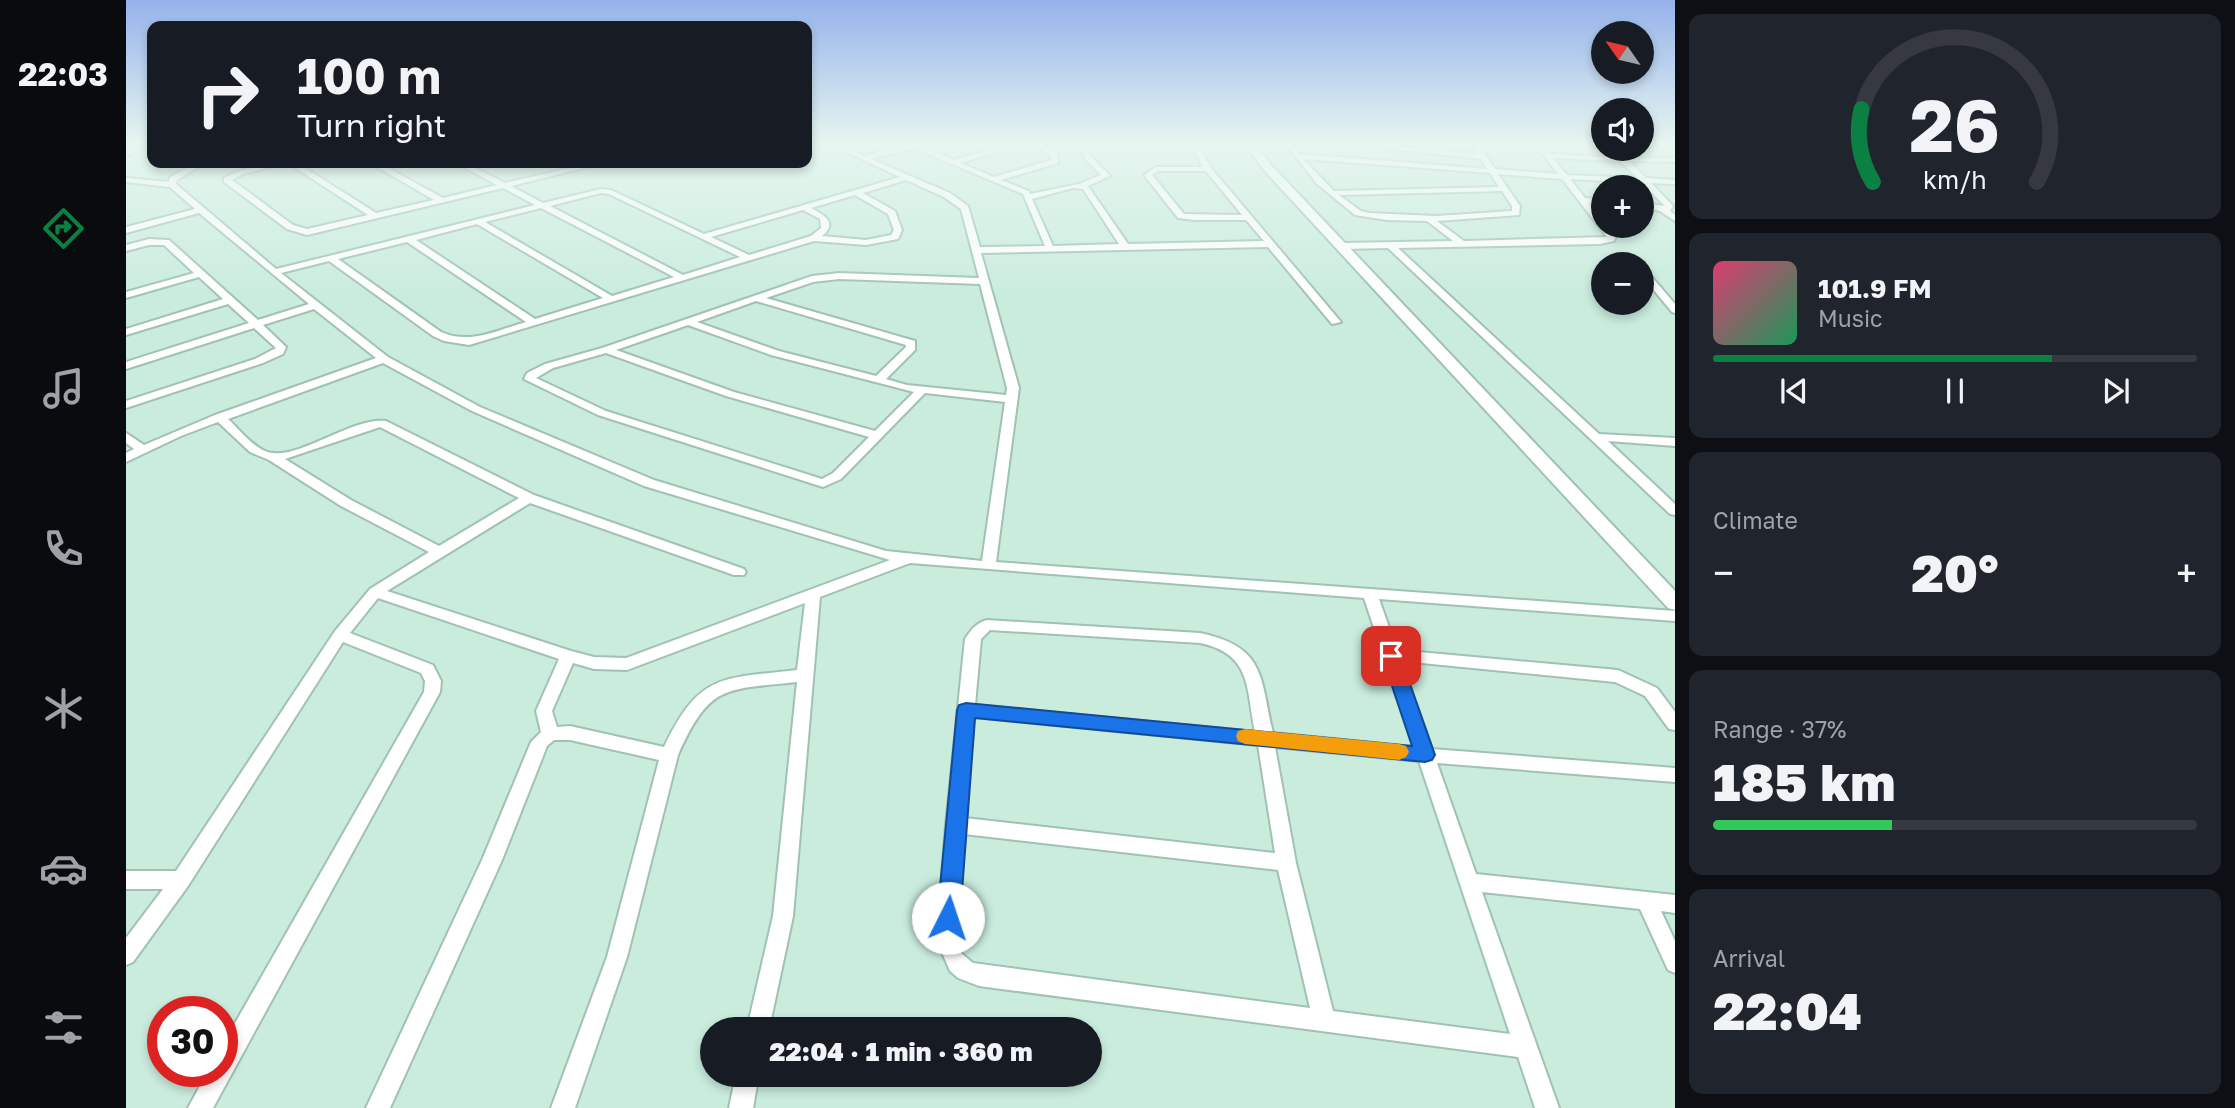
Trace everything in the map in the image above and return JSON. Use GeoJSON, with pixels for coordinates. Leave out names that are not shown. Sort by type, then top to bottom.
{"type":"FeatureCollection","features":[{"type":"Feature","properties":{"kind":"street"},"geometry":{"type":"LineString","coordinates":[[183,196],[384,359],[475,409],[649,483],[785,527],[885,555],[909,558],[1675,616]]}},
{"type":"Feature","properties":{"kind":"street"},"geometry":{"type":"LineString","coordinates":[[248,196],[290,227],[302,232],[461,196]]}},
{"type":"Feature","properties":{"kind":"street"},"geometry":{"type":"LineString","coordinates":[[343,196],[375,216]]}},
{"type":"Feature","properties":{"kind":"street"},"geometry":{"type":"LineString","coordinates":[[433,196],[441,200]]}},
{"type":"Feature","properties":{"kind":"street"},"geometry":{"type":"LineString","coordinates":[[524,196],[680,277]]}},
{"type":"Feature","properties":{"kind":"street"},"geometry":{"type":"LineString","coordinates":[[274,272],[578,196]]}},
{"type":"Feature","properties":{"kind":"street"},"geometry":{"type":"LineString","coordinates":[[615,196],[746,257]]}},
{"type":"Feature","properties":{"kind":"street"},"geometry":{"type":"LineString","coordinates":[[705,236],[843,196]]}},
{"type":"Feature","properties":{"kind":"street"},"geometry":{"type":"LineString","coordinates":[[331,258],[437,334],[448,340],[469,342],[814,238],[872,242],[895,237],[898,230],[892,213],[862,196]]}},
{"type":"Feature","properties":{"kind":"street"},"geometry":{"type":"LineString","coordinates":[[948,196],[965,208],[1013,388],[989,565]]}},
{"type":"Feature","properties":{"kind":"street"},"geometry":{"type":"LineString","coordinates":[[1035,196],[1029,197],[1050,248]]}},
{"type":"Feature","properties":{"kind":"street"},"geometry":{"type":"LineString","coordinates":[[1092,196],[1125,247]]}},
{"type":"Feature","properties":{"kind":"street"},"geometry":{"type":"LineString","coordinates":[[1165,196],[1183,217],[1248,217]]}},
{"type":"Feature","properties":{"kind":"street"},"geometry":{"type":"LineString","coordinates":[[1230,196],[1336,322]]}},
{"type":"Feature","properties":{"kind":"street"},"geometry":{"type":"LineString","coordinates":[[1295,196],[1675,603]]}},
{"type":"Feature","properties":{"kind":"street"},"geometry":{"type":"LineString","coordinates":[[1338,196],[1364,215],[1427,217],[1516,213],[1516,206],[1508,196]]}},
{"type":"Feature","properties":{"kind":"street"},"geometry":{"type":"LineString","coordinates":[[1578,196],[1591,211]]}},
{"type":"Feature","properties":{"kind":"street"},"geometry":{"type":"LineString","coordinates":[[1659,196],[1669,206],[1666,211]]}},
{"type":"Feature","properties":{"kind":"street"},"geometry":{"type":"LineString","coordinates":[[1581,200],[1591,200]]}},
{"type":"Feature","properties":{"kind":"street"},"geometry":{"type":"LineString","coordinates":[[804,207],[823,217],[826,223],[825,229],[814,238]]}},
{"type":"Feature","properties":{"kind":"street"},"geometry":{"type":"LineString","coordinates":[[1654,208],[1666,211],[1675,219]]}},
{"type":"Feature","properties":{"kind":"street"},"geometry":{"type":"LineString","coordinates":[[126,230],[200,210]]}},
{"type":"Feature","properties":{"kind":"street"},"geometry":{"type":"LineString","coordinates":[[1427,217],[1462,244]]}},
{"type":"Feature","properties":{"kind":"street"},"geometry":{"type":"LineString","coordinates":[[477,221],[611,299]]}},
{"type":"Feature","properties":{"kind":"street"},"geometry":{"type":"LineString","coordinates":[[1343,246],[1610,238]]}},
{"type":"Feature","properties":{"kind":"street"},"geometry":{"type":"LineString","coordinates":[[409,239],[535,323]]}},
{"type":"Feature","properties":{"kind":"street"},"geometry":{"type":"LineString","coordinates":[[126,248],[149,242],[166,242],[281,347],[279,352],[126,405]]}},
{"type":"Feature","properties":{"kind":"street"},"geometry":{"type":"LineString","coordinates":[[975,250],[1270,244]]}},
{"type":"Feature","properties":{"kind":"street"},"geometry":{"type":"LineString","coordinates":[[1390,245],[1675,511]]}},
{"type":"Feature","properties":{"kind":"street"},"geometry":{"type":"LineString","coordinates":[[126,295],[200,274]]}},
{"type":"Feature","properties":{"kind":"street"},"geometry":{"type":"LineString","coordinates":[[921,391],[837,477],[823,483],[602,413],[530,379],[531,375],[549,366],[607,350],[812,279],[829,276],[984,281]]}},
{"type":"Feature","properties":{"kind":"street"},"geometry":{"type":"LineString","coordinates":[[1654,285],[1675,310]]}},
{"type":"Feature","properties":{"kind":"street"},"geometry":{"type":"LineString","coordinates":[[755,298],[911,343],[911,348],[878,381]]}},
{"type":"Feature","properties":{"kind":"street"},"geometry":{"type":"LineString","coordinates":[[126,332],[228,301]]}},
{"type":"Feature","properties":{"kind":"street"},"geometry":{"type":"LineString","coordinates":[[126,366],[316,305]]}},
{"type":"Feature","properties":{"kind":"street"},"geometry":{"type":"LineString","coordinates":[[688,322],[775,353],[878,381],[921,391],[1013,399]]}},
{"type":"Feature","properties":{"kind":"street"},"geometry":{"type":"LineString","coordinates":[[607,350],[730,394],[877,435]]}},
{"type":"Feature","properties":{"kind":"street"},"geometry":{"type":"LineString","coordinates":[[126,458],[219,417],[384,359]]}},
{"type":"Feature","properties":{"kind":"street"},"geometry":{"type":"LineString","coordinates":[[219,417],[261,454],[273,457],[346,503],[440,552]]}},
{"type":"Feature","properties":{"kind":"street"},"geometry":{"type":"LineString","coordinates":[[273,457],[292,454],[355,429],[382,423],[529,498],[740,572]]}},
{"type":"Feature","properties":{"kind":"street"},"geometry":{"type":"LineString","coordinates":[[1594,437],[1675,442]]}},
{"type":"Feature","properties":{"kind":"street"},"geometry":{"type":"LineString","coordinates":[[126,438],[142,449]]}},
{"type":"Feature","properties":{"kind":"street"},"geometry":{"type":"LineString","coordinates":[[1659,494],[1675,496]]}},
{"type":"Feature","properties":{"kind":"street"},"geometry":{"type":"LineString","coordinates":[[126,955],[181,880],[340,635],[375,592],[529,498]]}},
{"type":"Feature","properties":{"kind":"street"},"geometry":{"type":"LineString","coordinates":[[375,592],[568,656],[594,663],[627,664],[909,558]]}},
{"type":"Feature","properties":{"kind":"street"},"geometry":{"type":"LineString","coordinates":[[1369,592],[1548,1108]]}},
{"type":"Feature","properties":{"kind":"street"},"geometry":{"type":"LineString","coordinates":[[761,1017],[783,916],[813,595]]}},
{"type":"Feature","properties":{"kind":"street"},"geometry":{"type":"LineString","coordinates":[[1324,1020],[1286,863],[1265,738],[1249,665],[1233,649],[1219,642],[1200,638],[987,625],[977,632],[973,639],[966,710],[947,941],[951,958],[957,966],[979,976],[1526,1047]]}},
{"type":"Feature","properties":{"kind":"street"},"geometry":{"type":"LineString","coordinates":[[238,1041],[432,692],[433,681],[427,669],[340,635]]}},
{"type":"Feature","properties":{"kind":"street"},"geometry":{"type":"LineString","coordinates":[[550,734],[544,711],[568,656]]}},
{"type":"Feature","properties":{"kind":"street"},"geometry":{"type":"LineString","coordinates":[[1391,656],[1618,676],[1651,692],[1675,724]]}},
{"type":"Feature","properties":{"kind":"street"},"geometry":{"type":"LineString","coordinates":[[563,1108],[617,957],[669,755],[693,710],[718,688],[804,675]]}},
{"type":"Feature","properties":{"kind":"street"},"geometry":{"type":"LineString","coordinates":[[966,710],[1425,755],[1675,775]]}},
{"type":"Feature","properties":{"kind":"street"},"geometry":{"type":"LineString","coordinates":[[378,1108],[492,860],[540,742],[550,734],[570,733],[669,755]]}},
{"type":"Feature","properties":{"kind":"street"},"geometry":{"type":"LineString","coordinates":[[955,825],[1286,863]]}},
{"type":"Feature","properties":{"kind":"street"},"geometry":{"type":"LineString","coordinates":[[126,880],[181,880]]}},
{"type":"Feature","properties":{"kind":"street"},"geometry":{"type":"LineString","coordinates":[[1469,882],[1675,904]]}},
{"type":"Feature","properties":{"kind":"street"},"geometry":{"type":"LineString","coordinates":[[1646,901],[1675,963]]}},
{"type":"Feature","properties":{"kind":"street"},"geometry":{"type":"LineString","coordinates":[[201,1108],[213,1087]]}},
{"type":"Feature","properties":{"kind":"street"},"geometry":{"type":"LineString","coordinates":[[741,1108],[745,1087]]}},
{"type":"Feature","properties":{"kind":"slow traffic"},"geometry":{"type":"LineString","coordinates":[[1245,736],[1399,752]]}},
{"type":"Feature","properties":{"kind":"route"},"geometry":{"type":"LineString","coordinates":[[948,918],[966,710],[1425,755],[1391,656]]}}]}
